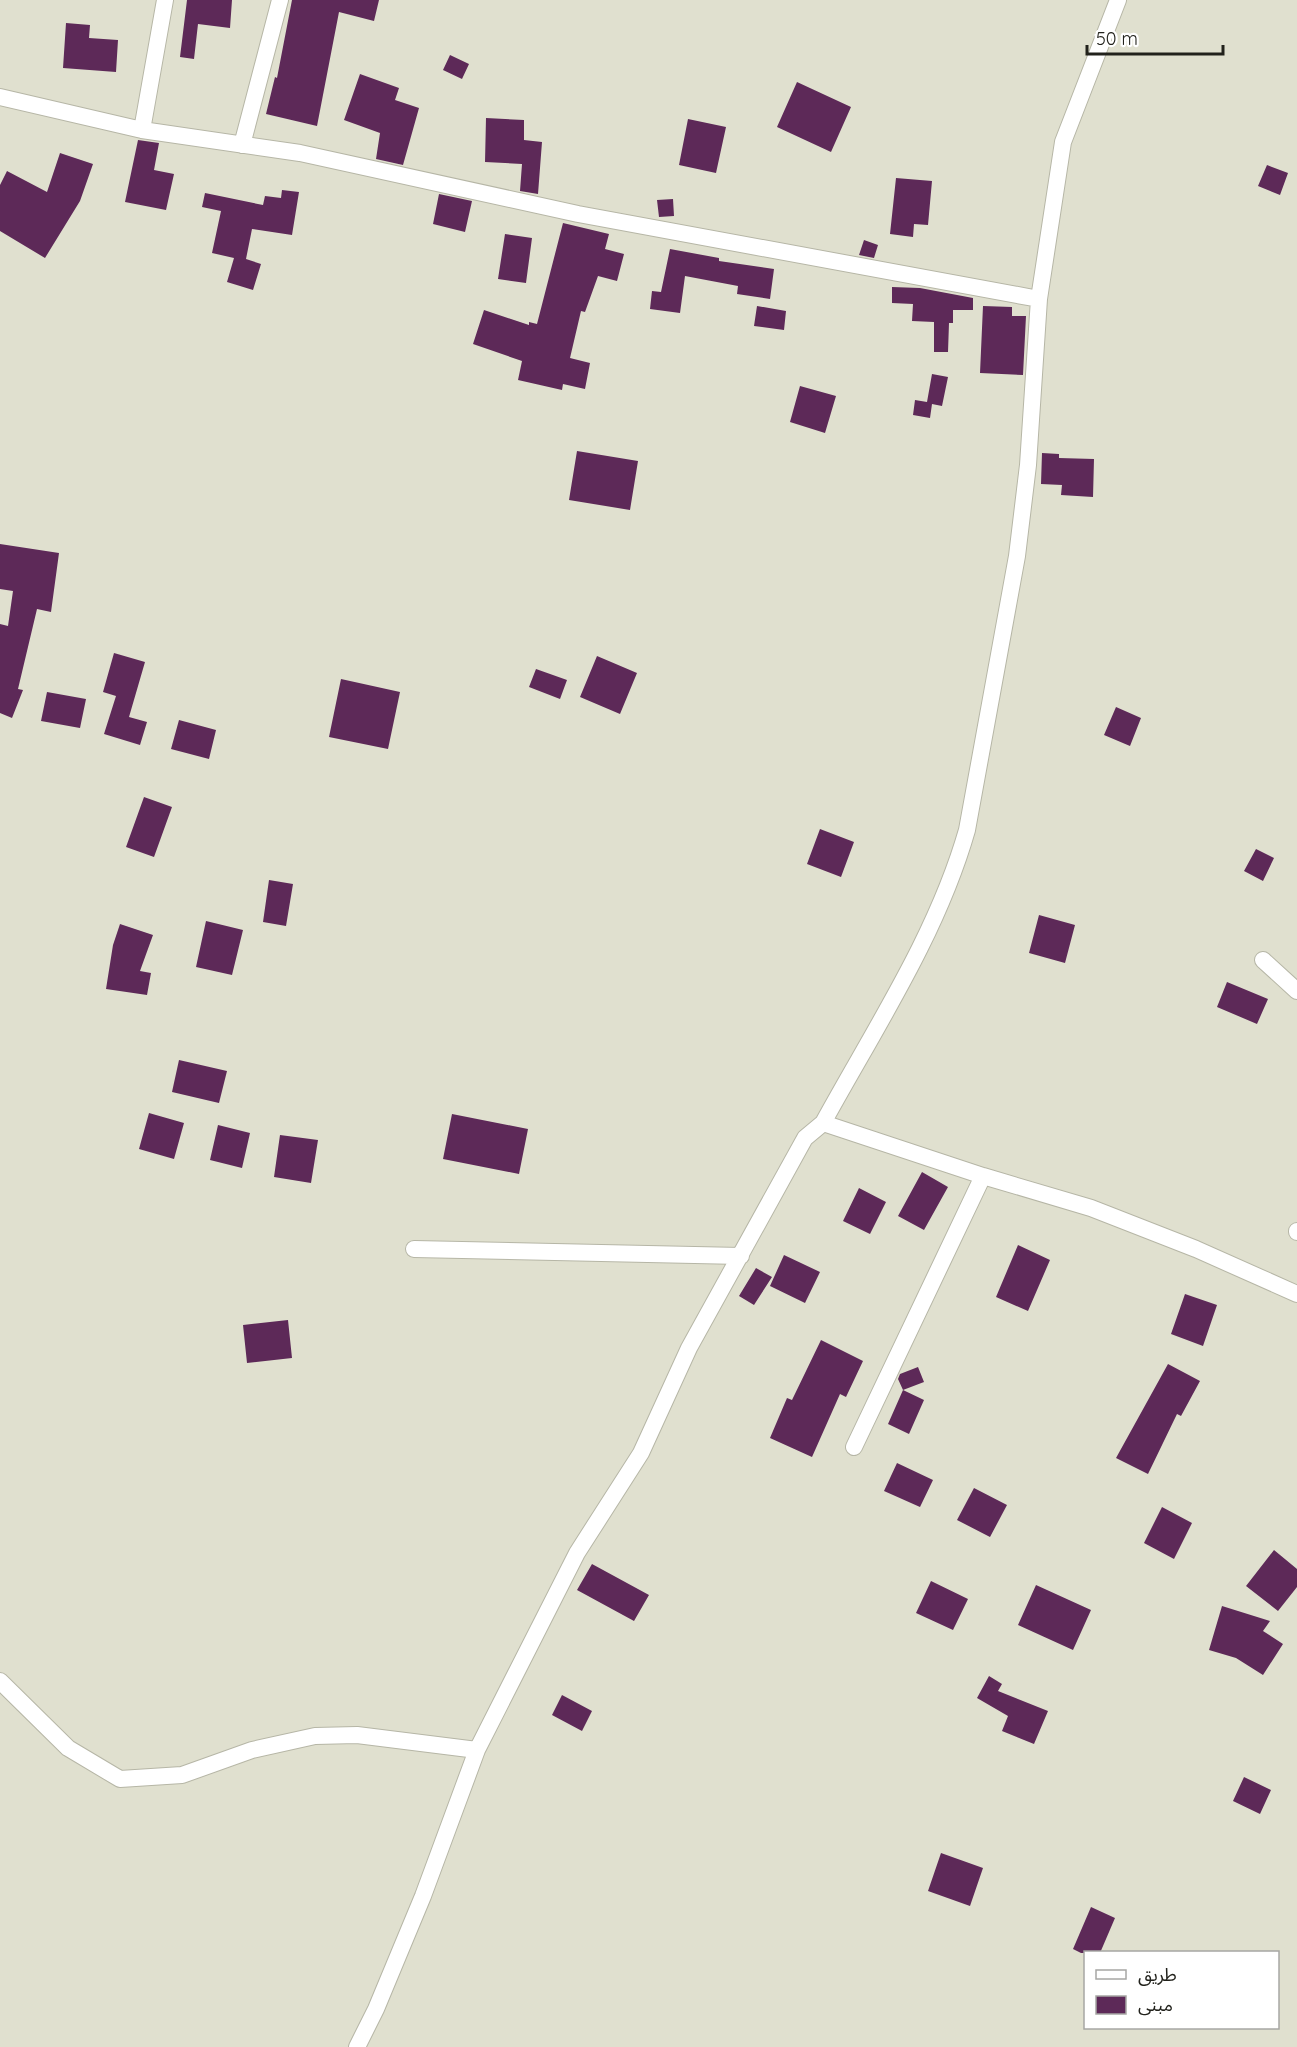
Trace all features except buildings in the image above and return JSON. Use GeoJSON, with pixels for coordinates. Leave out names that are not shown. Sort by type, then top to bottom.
{"type":"FeatureCollection","features":[{"type":"Feature","properties":{"kind":"street"},"geometry":{"type":"LineString","coordinates":[[142,130],[165,0]]}},
{"type":"Feature","properties":{"kind":"street"},"geometry":{"type":"LineString","coordinates":[[242,145],[280,0]]}},
{"type":"Feature","properties":{"kind":"street"},"geometry":{"type":"LineString","coordinates":[[357,2047],[376,2009],[423,1896],[477,1750],[578,1553],[640,1453],[689,1348],[805,1138],[823,1123],[927,934],[956,871],[968,830],[1017,556],[1028,465],[1039,299],[1063,142],[1118,0]]}},
{"type":"Feature","properties":{"kind":"street"},"geometry":{"type":"LineString","coordinates":[[0,97],[142,130],[300,153],[578,214],[1039,299]]}},
{"type":"Feature","properties":{"kind":"street"},"geometry":{"type":"LineString","coordinates":[[1263,960],[1297,991]]}},
{"type":"Feature","properties":{"kind":"street"},"geometry":{"type":"LineString","coordinates":[[823,1123],[983,1176],[1091,1208],[1196,1249],[1297,1294]]}},
{"type":"Feature","properties":{"kind":"street"},"geometry":{"type":"LineString","coordinates":[[854,1447],[983,1176]]}},
{"type":"Feature","properties":{"kind":"street"},"geometry":{"type":"LineString","coordinates":[[414,1249],[741,1256]]}},
{"type":"Feature","properties":{"kind":"street"},"geometry":{"type":"LineString","coordinates":[[0,1682],[68,1748],[120,1779],[152,1779],[182,1775],[252,1750],[315,1736],[357,1735],[477,1750]]}}]}
